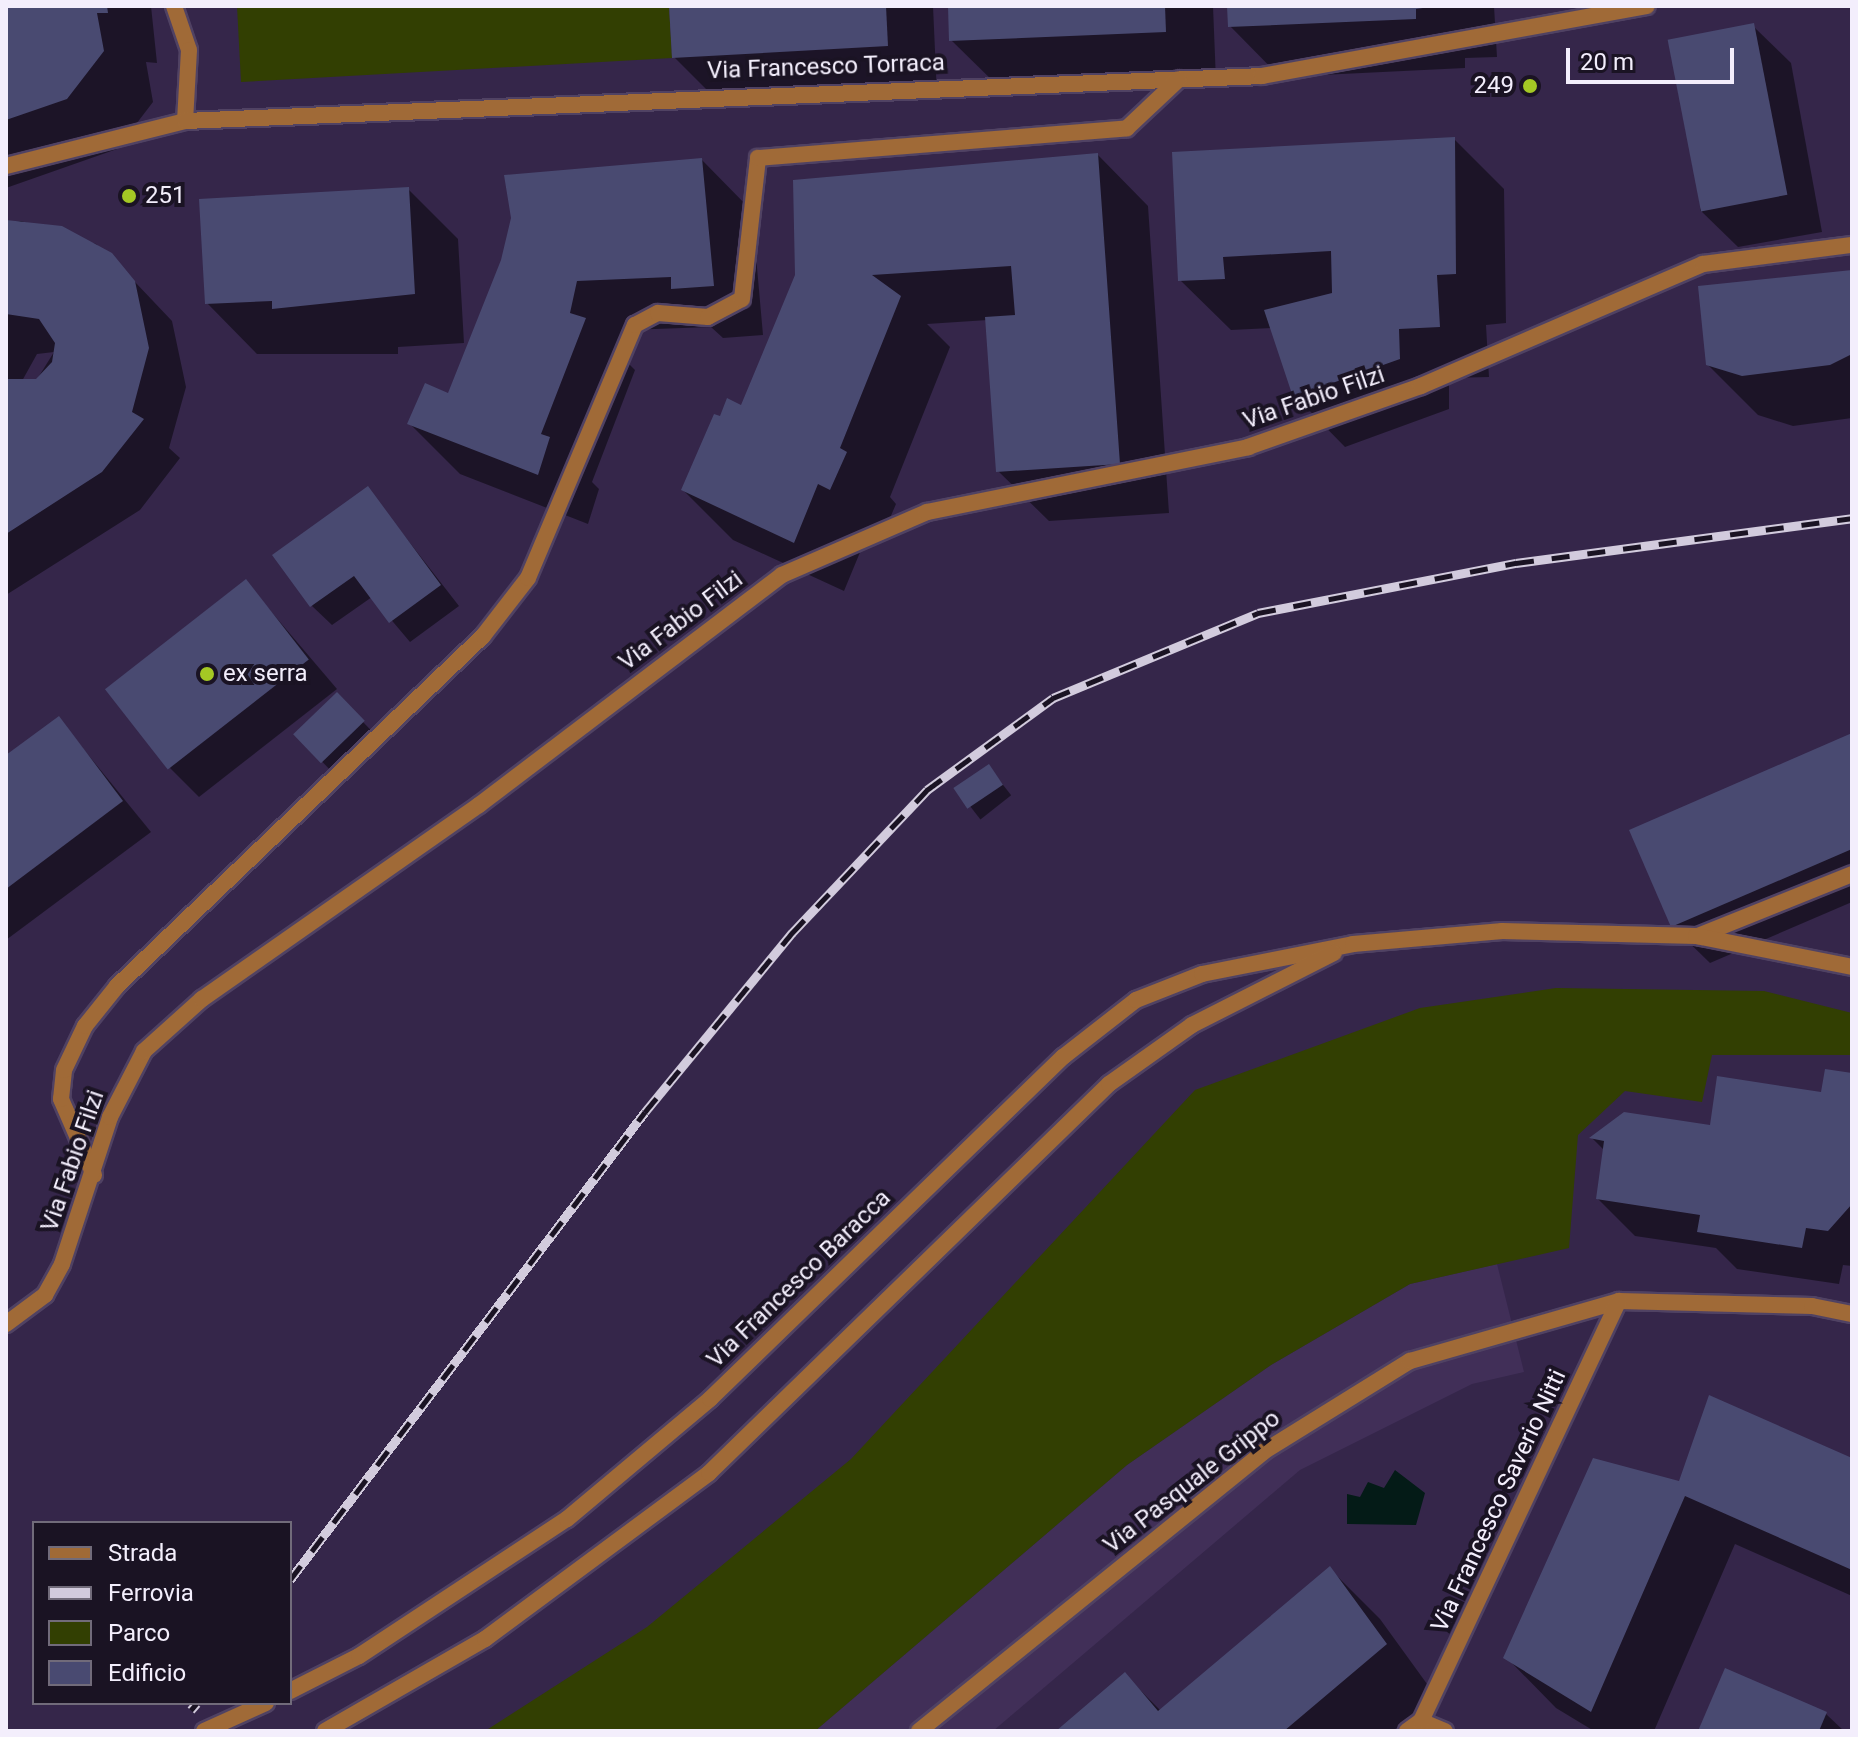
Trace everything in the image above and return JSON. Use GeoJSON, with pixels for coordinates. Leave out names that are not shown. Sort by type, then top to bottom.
{"type":"FeatureCollection","features":[{"type":"Feature","properties":{"kind":"street"},"geometry":{"type":"LineString","coordinates":[[174,6],[189,50],[185,121]]}},
{"type":"Feature","properties":{"kind":"street","name":"Via Francesco Torraca"},"geometry":{"type":"LineString","coordinates":[[6,166],[185,121],[1262,76],[1647,6]]}},
{"type":"Feature","properties":{"kind":"street"},"geometry":{"type":"LineString","coordinates":[[94,1175],[61,1099],[64,1070],[85,1026],[117,986],[483,636],[528,578],[635,325],[658,313],[708,317],[742,299],[758,158],[1127,128],[1179,79]]}},
{"type":"Feature","properties":{"kind":"street","name":"Via Fabio Filzi"},"geometry":{"type":"LineString","coordinates":[[6,1324],[45,1295],[94,1175],[110,1117],[144,1051],[202,999],[479,805],[782,575],[927,512],[1248,447],[1421,386],[1703,264],[1852,245]]}},
{"type":"Feature","properties":{"kind":"street"},"geometry":{"type":"LineString","coordinates":[[1696,936],[1852,874]]}},
{"type":"Feature","properties":{"kind":"street","name":"Via Francesco Baracca"},"geometry":{"type":"LineString","coordinates":[[292,1690],[359,1656],[567,1519],[710,1399],[1063,1057],[1136,1000],[1202,974],[1353,944],[1502,931],[1696,936]]}},
{"type":"Feature","properties":{"kind":"street"},"geometry":{"type":"LineString","coordinates":[[1696,936],[1852,967]]}},
{"type":"Feature","properties":{"kind":"street","name":"Via Francesco Baracca"},"geometry":{"type":"LineString","coordinates":[[325,1731],[485,1639],[709,1473],[1109,1084],[1192,1025],[1353,944]]}},
{"type":"Feature","properties":{"kind":"street","name":"Via Pasquale Grippo"},"geometry":{"type":"LineString","coordinates":[[919,1731],[1263,1452],[1410,1361],[1619,1301],[1812,1306],[1852,1314]]}},
{"type":"Feature","properties":{"kind":"street","name":"Via Francesco Saverio Nitti"},"geometry":{"type":"LineString","coordinates":[[1407,1731],[1421,1721],[1619,1301]]}},
{"type":"Feature","properties":{"kind":"street"},"geometry":{"type":"LineString","coordinates":[[204,1731],[262,1705]]}},
{"type":"Feature","properties":{"kind":"street"},"geometry":{"type":"LineString","coordinates":[[1421,1721],[1445,1731]]}},
{"type":"Feature","properties":{"kind":"shaded area"},"geometry":{"type":"Polygon","coordinates":[[[1497,1264],[1524,1372],[1472,1384],[1300,1470],[993,1731],[815,1731],[1127,1465],[1271,1365],[1410,1284],[1497,1264]]]}},
{"type":"Feature","properties":{"kind":"shaded area"},"geometry":{"type":"Polygon","coordinates":[[[1395,1470],[1425,1493],[1416,1525],[1347,1524],[1347,1494],[1360,1497],[1368,1482],[1384,1488],[1395,1470]]]}},
{"type":"Feature","properties":{"kind":"green space"},"geometry":{"type":"Polygon","coordinates":[[[237,6],[669,6],[672,58],[241,82],[237,6]]]}},
{"type":"Feature","properties":{"kind":"green space"},"geometry":{"type":"Polygon","coordinates":[[[1556,988],[1764,991],[1852,1013],[1852,1055],[1712,1055],[1702,1102],[1625,1091],[1578,1135],[1569,1248],[1410,1284],[1271,1365],[1127,1465],[815,1731],[485,1731],[647,1627],[851,1459],[1195,1090],[1420,1008],[1556,988]]]}},
{"type":"Feature","properties":{"kind":"building"},"geometry":{"type":"Polygon","coordinates":[[[6,6],[107,6],[108,13],[97,13],[104,51],[67,99],[6,120],[6,6]]]}},
{"type":"Feature","properties":{"kind":"building"},"geometry":{"type":"Polygon","coordinates":[[[669,6],[886,6],[888,46],[672,58],[669,6]]]}},
{"type":"Feature","properties":{"kind":"building"},"geometry":{"type":"Polygon","coordinates":[[[948,6],[1165,6],[1166,32],[949,41],[948,6]]]}},
{"type":"Feature","properties":{"kind":"building"},"geometry":{"type":"Polygon","coordinates":[[[1227,6],[1423,8],[1416,9],[1416,19],[1228,27],[1227,6]]]}},
{"type":"Feature","properties":{"kind":"building"},"geometry":{"type":"Polygon","coordinates":[[[1754,23],[1787,195],[1701,212],[1668,40],[1754,23]]]}},
{"type":"Feature","properties":{"kind":"building"},"geometry":{"type":"Polygon","coordinates":[[[1455,137],[1456,274],[1437,275],[1440,327],[1399,329],[1400,359],[1293,397],[1264,310],[1332,293],[1331,251],[1223,257],[1225,279],[1178,281],[1172,152],[1455,137]]]}},
{"type":"Feature","properties":{"kind":"building"},"geometry":{"type":"Polygon","coordinates":[[[1098,153],[1120,464],[996,472],[985,317],[1015,315],[1011,266],[872,275],[901,296],[840,448],[847,452],[830,490],[818,484],[794,543],[681,490],[714,414],[720,416],[727,398],[741,405],[795,275],[793,180],[1098,153]]]}},
{"type":"Feature","properties":{"kind":"building"},"geometry":{"type":"Polygon","coordinates":[[[702,158],[714,286],[671,289],[671,277],[577,281],[570,313],[586,318],[541,434],[550,437],[538,475],[407,424],[425,383],[448,393],[501,260],[511,218],[504,175],[702,158]]]}},
{"type":"Feature","properties":{"kind":"building"},"geometry":{"type":"Polygon","coordinates":[[[409,187],[415,294],[272,309],[272,301],[205,304],[199,199],[409,187]]]}},
{"type":"Feature","properties":{"kind":"building"},"geometry":{"type":"Polygon","coordinates":[[[6,220],[62,226],[112,253],[135,281],[149,348],[132,412],[144,419],[102,472],[6,534],[6,379],[36,379],[52,362],[55,343],[39,319],[6,314],[6,220]]]}},
{"type":"Feature","properties":{"kind":"building"},"geometry":{"type":"Polygon","coordinates":[[[1852,270],[1852,354],[1830,365],[1742,376],[1706,365],[1698,286],[1852,270]]]}},
{"type":"Feature","properties":{"kind":"building"},"geometry":{"type":"Polygon","coordinates":[[[368,486],[441,585],[389,623],[354,576],[310,607],[272,555],[368,486]]]}},
{"type":"Feature","properties":{"kind":"building","name":"ex serra"},"geometry":{"type":"Polygon","coordinates":[[[246,579],[309,659],[168,770],[105,689],[246,579]]]}},
{"type":"Feature","properties":{"kind":"building"},"geometry":{"type":"Polygon","coordinates":[[[337,692],[365,721],[321,763],[293,734],[337,692]]]}},
{"type":"Feature","properties":{"kind":"building"},"geometry":{"type":"Polygon","coordinates":[[[59,716],[123,801],[6,889],[6,755],[59,716]]]}},
{"type":"Feature","properties":{"kind":"building"},"geometry":{"type":"Polygon","coordinates":[[[1852,733],[1852,849],[1671,927],[1629,830],[1852,733]]]}},
{"type":"Feature","properties":{"kind":"building"},"geometry":{"type":"Polygon","coordinates":[[[989,764],[1003,785],[967,809],[953,788],[989,764]]]}},
{"type":"Feature","properties":{"kind":"building"},"geometry":{"type":"Polygon","coordinates":[[[1825,1069],[1852,1073],[1852,1204],[1828,1231],[1806,1228],[1802,1248],[1697,1232],[1700,1215],[1596,1199],[1604,1141],[1589,1138],[1624,1112],[1710,1125],[1717,1076],[1821,1092],[1825,1069]]]}},
{"type":"Feature","properties":{"kind":"building"},"geometry":{"type":"Polygon","coordinates":[[[1709,1395],[1852,1458],[1852,1570],[1685,1496],[1591,1712],[1503,1658],[1593,1458],[1679,1481],[1709,1395]]]}},
{"type":"Feature","properties":{"kind":"building"},"geometry":{"type":"Polygon","coordinates":[[[1330,1566],[1387,1644],[1284,1731],[1056,1731],[1125,1672],[1158,1711],[1330,1566]]]}},
{"type":"Feature","properties":{"kind":"building"},"geometry":{"type":"Polygon","coordinates":[[[1725,1668],[1827,1712],[1819,1731],[1698,1731],[1725,1668]]]}},
{"type":"Feature","properties":{"kind":"railway"},"geometry":{"type":"LineString","coordinates":[[292,1577],[645,1112],[792,933],[927,790],[1053,698],[1258,613],[1516,563],[1852,518]]}},
{"type":"Feature","properties":{"kind":"railway"},"geometry":{"type":"LineString","coordinates":[[191,1710],[195,1705]]}},
{"type":"Feature","properties":{"kind":"place","name":"249"},"geometry":{"type":"Point","coordinates":[1530,86]}},
{"type":"Feature","properties":{"kind":"place","name":"251"},"geometry":{"type":"Point","coordinates":[129,196]}},
{"type":"Feature","properties":{"kind":"place","name":"ex serra"},"geometry":{"type":"Point","coordinates":[207,674]}}]}
